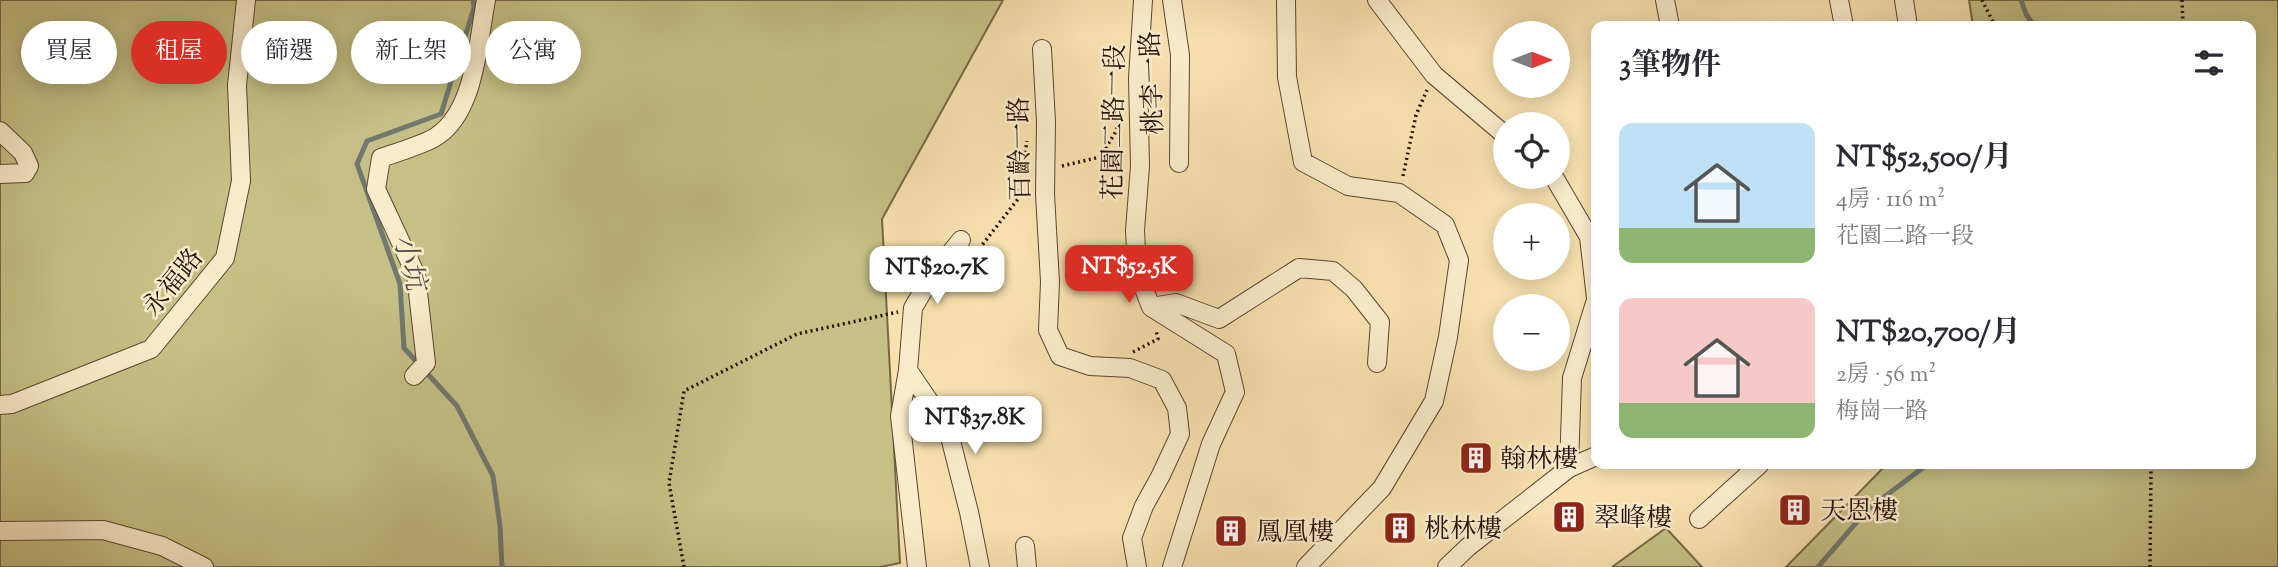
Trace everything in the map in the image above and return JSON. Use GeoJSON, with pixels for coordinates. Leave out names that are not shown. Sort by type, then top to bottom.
{"type":"FeatureCollection","features":[{"type":"Feature","properties":{"kind":"street","name":"永福路"},"geometry":{"type":"LineString","coordinates":[[0,405],[12,404],[151,349],[225,258],[240,181],[237,85],[246,0]]}},
{"type":"Feature","properties":{"kind":"street"},"geometry":{"type":"LineString","coordinates":[[414,376],[426,363],[416,275],[376,189],[381,159],[436,137],[458,117],[469,87],[486,0]]}},
{"type":"Feature","properties":{"kind":"street","name":"花園二路一段"},"geometry":{"type":"LineString","coordinates":[[1143,0],[1138,78],[1140,166],[1135,230],[1137,271],[1151,307]]}},
{"type":"Feature","properties":{"kind":"street","name":"桃李一路"},"geometry":{"type":"LineString","coordinates":[[1172,0],[1180,55],[1179,163]]}},
{"type":"Feature","properties":{"kind":"street"},"geometry":{"type":"LineString","coordinates":[[1286,0],[1287,76],[1303,162],[1348,186],[1399,193],[1445,225],[1459,260],[1448,337],[1434,401],[1382,488],[1306,567]]}},
{"type":"Feature","properties":{"kind":"street"},"geometry":{"type":"LineString","coordinates":[[1377,0],[1434,75],[1493,125]]}},
{"type":"Feature","properties":{"kind":"street"},"geometry":{"type":"LineString","coordinates":[[1664,0],[1669,21]]}},
{"type":"Feature","properties":{"kind":"street"},"geometry":{"type":"LineString","coordinates":[[1839,0],[1843,21]]}},
{"type":"Feature","properties":{"kind":"street"},"geometry":{"type":"LineString","coordinates":[[1904,0],[1907,21]]}},
{"type":"Feature","properties":{"kind":"street","name":"百齡一路"},"geometry":{"type":"LineString","coordinates":[[1042,49],[1048,330],[1060,356],[1090,366],[1130,368],[1162,380],[1177,408],[1180,434],[1144,506],[1132,538],[1137,567]]}},
{"type":"Feature","properties":{"kind":"street"},"geometry":{"type":"LineString","coordinates":[[0,131],[23,153],[29,166],[25,173],[0,174]]}},
{"type":"Feature","properties":{"kind":"street"},"geometry":{"type":"LineString","coordinates":[[1561,189],[1589,237],[1591,255]]}},
{"type":"Feature","properties":{"kind":"street"},"geometry":{"type":"LineString","coordinates":[[917,567],[900,416],[908,370],[913,308],[932,276],[961,240]]}},
{"type":"Feature","properties":{"kind":"street"},"geometry":{"type":"LineString","coordinates":[[1151,307],[1175,303],[1219,319],[1299,268],[1333,271],[1354,289],[1380,322],[1377,363]]}},
{"type":"Feature","properties":{"kind":"street"},"geometry":{"type":"LineString","coordinates":[[1151,307],[1226,354],[1235,392],[1211,444],[1172,567]]}},
{"type":"Feature","properties":{"kind":"street"},"geometry":{"type":"LineString","coordinates":[[1569,468],[1572,378],[1591,315]]}},
{"type":"Feature","properties":{"kind":"street"},"geometry":{"type":"LineString","coordinates":[[908,370],[948,429],[980,567]]}},
{"type":"Feature","properties":{"kind":"street"},"geometry":{"type":"LineString","coordinates":[[1447,567],[1468,547],[1569,468],[1591,458]]}},
{"type":"Feature","properties":{"kind":"street"},"geometry":{"type":"LineString","coordinates":[[1699,519],[1754,469]]}},
{"type":"Feature","properties":{"kind":"street"},"geometry":{"type":"LineString","coordinates":[[0,531],[103,530],[162,545],[204,567]]}},
{"type":"Feature","properties":{"kind":"street"},"geometry":{"type":"LineString","coordinates":[[1025,546],[1027,567]]}},
{"type":"Feature","properties":{"kind":"path"},"geometry":{"type":"LineString","coordinates":[[1982,0],[1992,21]]}},
{"type":"Feature","properties":{"kind":"path"},"geometry":{"type":"LineString","coordinates":[[2182,0],[2183,21]]}},
{"type":"Feature","properties":{"kind":"path"},"geometry":{"type":"LineString","coordinates":[[1399,193],[1416,115],[1434,75]]}},
{"type":"Feature","properties":{"kind":"path"},"geometry":{"type":"LineString","coordinates":[[1045,168],[1100,157],[1115,133],[1121,113]]}},
{"type":"Feature","properties":{"kind":"path"},"geometry":{"type":"LineString","coordinates":[[932,276],[958,276],[1018,199],[1027,140],[1046,141]]}},
{"type":"Feature","properties":{"kind":"path"},"geometry":{"type":"LineString","coordinates":[[1049,300],[1066,273],[1127,272]]}},
{"type":"Feature","properties":{"kind":"path"},"geometry":{"type":"LineString","coordinates":[[1105,367],[1158,339],[1151,307]]}},
{"type":"Feature","properties":{"kind":"path"},"geometry":{"type":"LineString","coordinates":[[684,567],[669,483],[684,391],[797,334],[913,308]]}},
{"type":"Feature","properties":{"kind":"path"},"geometry":{"type":"LineString","coordinates":[[2150,567],[2151,469]]}},
{"type":"Feature","properties":{"kind":"shaded area"},"geometry":{"type":"Polygon","coordinates":[[[0,0],[1003,0],[882,219],[900,563],[880,567],[0,567],[0,0]]]}},
{"type":"Feature","properties":{"kind":"shaded area"},"geometry":{"type":"Polygon","coordinates":[[[1969,0],[2278,0],[2278,567],[1786,567],[1882,469],[2256,469],[2256,21],[1972,21],[1969,0]]]}},
{"type":"Feature","properties":{"kind":"shaded area"},"geometry":{"type":"Polygon","coordinates":[[[1666,528],[1702,567],[1612,567],[1666,528]]]}},
{"type":"Feature","properties":{"kind":"waterway","name":"小坑"},"geometry":{"type":"LineString","coordinates":[[473,0],[474,8],[441,114],[367,141],[357,164],[400,284],[404,348],[457,406],[493,476],[502,567]]}},
{"type":"Feature","properties":{"kind":"waterway"},"geometry":{"type":"LineString","coordinates":[[2021,0],[2031,21]]}},
{"type":"Feature","properties":{"kind":"waterway"},"geometry":{"type":"LineString","coordinates":[[1818,567],[1868,509],[1921,469]]}},
{"type":"Feature","properties":{"kind":"place","name":"翰林樓"},"geometry":{"type":"Point","coordinates":[1476,458]}},
{"type":"Feature","properties":{"kind":"place","name":"天恩樓"},"geometry":{"type":"Point","coordinates":[1795,510]}},
{"type":"Feature","properties":{"kind":"place","name":"翠峰樓"},"geometry":{"type":"Point","coordinates":[1569,517]}},
{"type":"Feature","properties":{"kind":"place","name":"桃林樓"},"geometry":{"type":"Point","coordinates":[1400,528]}},
{"type":"Feature","properties":{"kind":"place","name":"鳳凰樓"},"geometry":{"type":"Point","coordinates":[1231,531]}}]}
